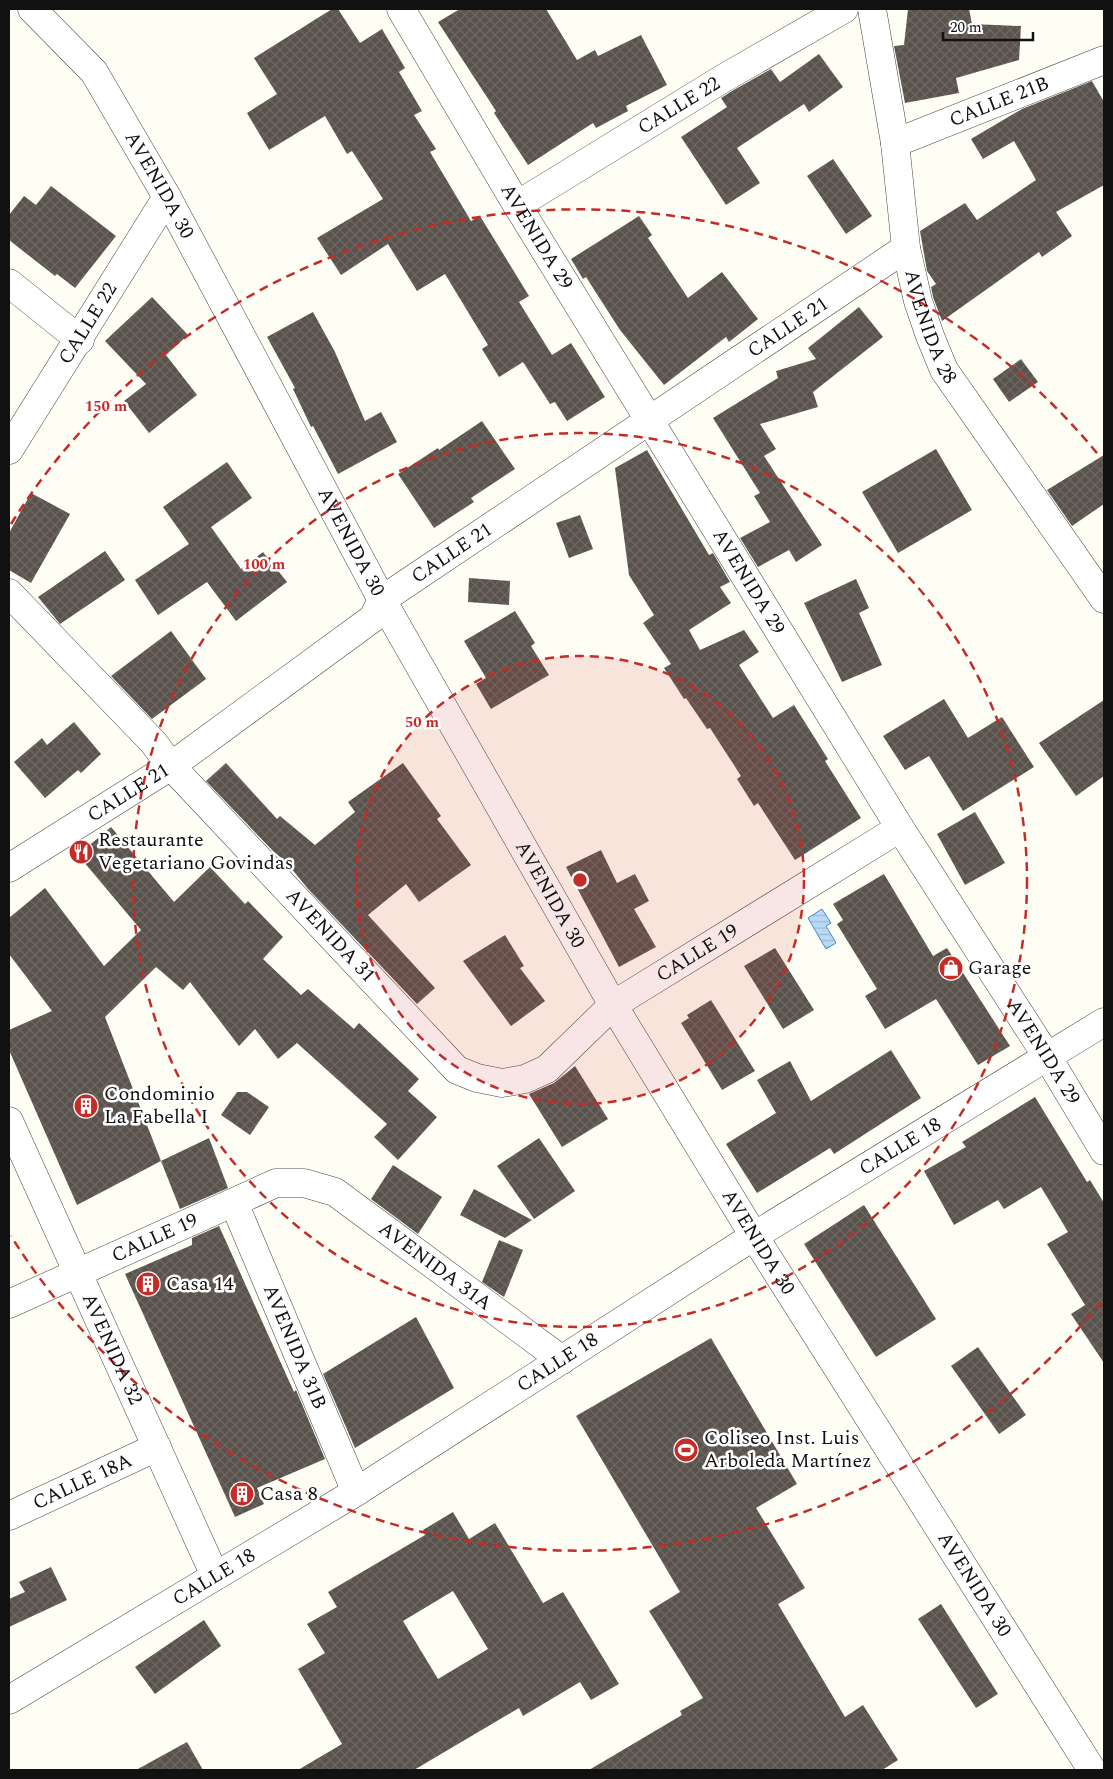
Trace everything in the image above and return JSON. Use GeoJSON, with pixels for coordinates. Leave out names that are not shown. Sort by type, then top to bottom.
{"type":"FeatureCollection","features":[{"type":"Feature","properties":{"kind":"street","name":"AVENIDA 30"},"geometry":{"type":"LineString","coordinates":[[32,9],[94,72],[167,197],[382,600],[613,1005],[754,1236],[1092,1770]]}},
{"type":"Feature","properties":{"kind":"street","name":"CALLE 22"},"geometry":{"type":"LineString","coordinates":[[517,205],[724,78],[844,9]]}},
{"type":"Feature","properties":{"kind":"street","name":"AVENIDA 28"},"geometry":{"type":"LineString","coordinates":[[872,9],[895,143],[906,248],[918,300],[930,336],[944,370],[1101,586]]}},
{"type":"Feature","properties":{"kind":"street","name":"AVENIDA 29"},"geometry":{"type":"LineString","coordinates":[[408,11],[517,205],[900,828],[1048,1058],[1104,1151]]}},
{"type":"Feature","properties":{"kind":"street","name":"CALLE 21B"},"geometry":{"type":"LineString","coordinates":[[895,143],[1104,60]]}},
{"type":"Feature","properties":{"kind":"street","name":"CALLE 22"},"geometry":{"type":"LineString","coordinates":[[9,450],[80,340],[167,197]]}},
{"type":"Feature","properties":{"kind":"street","name":"CALLE 21"},"geometry":{"type":"LineString","coordinates":[[9,868],[171,766],[373,618],[382,600],[906,248]]}},
{"type":"Feature","properties":{"kind":"street"},"geometry":{"type":"LineString","coordinates":[[9,283],[80,340]]}},
{"type":"Feature","properties":{"kind":"street","name":"AVENIDA 31"},"geometry":{"type":"LineString","coordinates":[[9,593],[153,742],[171,766],[457,1070],[477,1078],[502,1083]]}},
{"type":"Feature","properties":{"kind":"street","name":"CALLE 19"},"geometry":{"type":"LineString","coordinates":[[502,1083],[525,1079],[547,1069],[613,1005],[900,828]]}},
{"type":"Feature","properties":{"kind":"street","name":"CALLE 18"},"geometry":{"type":"LineString","coordinates":[[9,1700],[356,1492],[754,1236],[1048,1058],[1104,1022]]}},
{"type":"Feature","properties":{"kind":"street","name":"AVENIDA 32"},"geometry":{"type":"LineString","coordinates":[[9,1121],[215,1576]]}},
{"type":"Feature","properties":{"kind":"street","name":"CALLE 19"},"geometry":{"type":"LineString","coordinates":[[9,1304],[276,1184],[304,1183]]}},
{"type":"Feature","properties":{"kind":"street","name":"AVENIDA 31A"},"geometry":{"type":"LineString","coordinates":[[304,1183],[334,1192],[562,1360]]}},
{"type":"Feature","properties":{"kind":"street","name":"AVENIDA 31B"},"geometry":{"type":"LineString","coordinates":[[234,1203],[356,1492]]}},
{"type":"Feature","properties":{"kind":"street","name":"CALLE 18A"},"geometry":{"type":"LineString","coordinates":[[9,1516],[157,1447]]}},
{"type":"Feature","properties":{"kind":"water"},"geometry":{"type":"Polygon","coordinates":[[[822,909],[831,923],[826,926],[836,943],[826,949],[808,918],[822,909]]]}},
{"type":"Feature","properties":{"kind":"building"},"geometry":{"type":"Polygon","coordinates":[[[332,9],[338,9],[360,43],[382,29],[405,68],[399,72],[422,111],[414,115],[436,149],[430,152],[471,221],[480,216],[529,296],[519,302],[552,355],[571,343],[605,397],[567,421],[555,402],[550,404],[523,362],[499,377],[482,349],[488,345],[445,274],[417,291],[388,244],[341,275],[317,238],[383,199],[352,151],[347,154],[325,116],[269,150],[247,113],[277,94],[254,58],[332,9]]]}},
{"type":"Feature","properties":{"kind":"building"},"geometry":{"type":"Polygon","coordinates":[[[460,9],[546,9],[577,60],[595,50],[598,56],[641,35],[667,85],[626,106],[628,111],[596,128],[593,123],[528,165],[494,113],[496,111],[438,22],[460,9]]]}},
{"type":"Feature","properties":{"kind":"building"},"geometry":{"type":"Polygon","coordinates":[[[908,9],[969,9],[972,24],[1021,26],[1019,60],[956,78],[959,93],[905,103],[894,46],[904,45],[908,9]]]}},
{"type":"Feature","properties":{"kind":"building"},"geometry":{"type":"Polygon","coordinates":[[[819,54],[843,87],[809,112],[804,104],[737,148],[760,183],[726,205],[681,137],[727,107],[721,98],[732,91],[771,69],[780,82],[819,54]]]}},
{"type":"Feature","properties":{"kind":"building"},"geometry":{"type":"Polygon","coordinates":[[[1092,81],[1104,102],[1104,185],[1056,212],[1072,236],[1042,257],[1039,252],[942,321],[933,297],[931,287],[936,284],[927,271],[920,231],[965,203],[977,220],[1036,180],[1014,141],[983,159],[971,139],[1022,109],[1092,81]]]}},
{"type":"Feature","properties":{"kind":"building"},"geometry":{"type":"Polygon","coordinates":[[[833,159],[872,216],[846,234],[807,176],[833,159]]]}},
{"type":"Feature","properties":{"kind":"building"},"geometry":{"type":"Polygon","coordinates":[[[51,186],[116,236],[75,288],[57,274],[55,276],[9,240],[9,215],[24,196],[36,205],[51,186]]]}},
{"type":"Feature","properties":{"kind":"building"},"geometry":{"type":"Polygon","coordinates":[[[639,216],[652,235],[648,238],[688,298],[722,272],[758,319],[729,342],[726,337],[664,385],[620,330],[586,277],[583,279],[571,259],[639,216]]]}},
{"type":"Feature","properties":{"kind":"building"},"geometry":{"type":"Polygon","coordinates":[[[152,297],[188,335],[166,355],[197,395],[149,433],[124,401],[146,384],[105,341],[152,297]]]}},
{"type":"Feature","properties":{"kind":"building"},"geometry":{"type":"Polygon","coordinates":[[[859,307],[883,337],[813,392],[818,407],[760,424],[776,449],[764,456],[822,545],[796,562],[789,550],[758,567],[740,538],[770,522],[754,496],[760,493],[713,418],[778,378],[776,371],[816,359],[808,348],[859,307]]]}},
{"type":"Feature","properties":{"kind":"building"},"geometry":{"type":"Polygon","coordinates":[[[313,312],[335,352],[365,421],[381,412],[397,442],[338,474],[313,426],[311,427],[293,389],[295,388],[267,337],[313,312]]]}},
{"type":"Feature","properties":{"kind":"building"},"geometry":{"type":"Polygon","coordinates":[[[1021,359],[1038,382],[1009,402],[993,379],[1021,359]]]}},
{"type":"Feature","properties":{"kind":"building"},"geometry":{"type":"Polygon","coordinates":[[[482,421],[515,469],[471,498],[474,502],[434,528],[398,474],[438,448],[439,450],[482,421]]]}},
{"type":"Feature","properties":{"kind":"building"},"geometry":{"type":"Polygon","coordinates":[[[936,449],[972,510],[898,553],[862,492],[936,449]]]}},
{"type":"Feature","properties":{"kind":"building"},"geometry":{"type":"Polygon","coordinates":[[[647,450],[709,555],[713,553],[730,582],[720,587],[731,603],[689,630],[700,650],[744,630],[759,652],[739,665],[773,718],[794,705],[828,759],[825,761],[861,818],[795,860],[758,803],[754,806],[737,779],[741,776],[710,728],[707,729],[686,698],[684,699],[664,668],[671,664],[643,623],[654,615],[629,575],[615,468],[647,450]]]}},
{"type":"Feature","properties":{"kind":"building"},"geometry":{"type":"Polygon","coordinates":[[[1104,455],[1104,504],[1072,526],[1047,490],[1104,455]]]}},
{"type":"Feature","properties":{"kind":"building"},"geometry":{"type":"Polygon","coordinates":[[[227,462],[252,498],[211,527],[241,569],[263,552],[287,582],[236,621],[207,582],[158,615],[135,580],[189,544],[163,507],[227,462]]]}},
{"type":"Feature","properties":{"kind":"building"},"geometry":{"type":"Polygon","coordinates":[[[31,493],[70,514],[31,583],[9,570],[9,533],[31,493]]]}},
{"type":"Feature","properties":{"kind":"building"},"geometry":{"type":"Polygon","coordinates":[[[580,515],[593,549],[569,558],[556,523],[580,515]]]}},
{"type":"Feature","properties":{"kind":"building"},"geometry":{"type":"Polygon","coordinates":[[[105,551],[125,580],[60,624],[38,597],[105,551]]]}},
{"type":"Feature","properties":{"kind":"building"},"geometry":{"type":"Polygon","coordinates":[[[469,578],[510,581],[509,605],[468,602],[469,578]]]}},
{"type":"Feature","properties":{"kind":"building"},"geometry":{"type":"Polygon","coordinates":[[[856,579],[869,608],[859,613],[882,665],[842,682],[804,603],[856,579]]]}},
{"type":"Feature","properties":{"kind":"building"},"geometry":{"type":"Polygon","coordinates":[[[515,611],[535,643],[531,646],[549,675],[491,709],[476,684],[486,678],[464,641],[515,611]]]}},
{"type":"Feature","properties":{"kind":"building"},"geometry":{"type":"Polygon","coordinates":[[[171,631],[206,679],[152,719],[111,676],[171,631]]]}},
{"type":"Feature","properties":{"kind":"building"},"geometry":{"type":"Polygon","coordinates":[[[944,699],[968,738],[1002,717],[1034,767],[963,811],[929,756],[905,770],[883,736],[944,699]]]}},
{"type":"Feature","properties":{"kind":"building"},"geometry":{"type":"Polygon","coordinates":[[[1104,700],[1104,776],[1076,796],[1039,743],[1104,700]]]}},
{"type":"Feature","properties":{"kind":"building"},"geometry":{"type":"Polygon","coordinates":[[[74,722],[101,754],[81,773],[78,770],[45,798],[14,762],[42,738],[47,745],[74,722]]]}},
{"type":"Feature","properties":{"kind":"building"},"geometry":{"type":"Polygon","coordinates":[[[226,763],[277,819],[280,816],[315,845],[355,812],[348,802],[403,763],[441,816],[437,819],[471,865],[419,902],[406,884],[368,915],[435,988],[417,1004],[308,889],[287,863],[272,850],[206,781],[226,763]]]}},
{"type":"Feature","properties":{"kind":"building"},"geometry":{"type":"Polygon","coordinates":[[[975,812],[1005,863],[965,885],[937,834],[975,812]]]}},
{"type":"Feature","properties":{"kind":"building"},"geometry":{"type":"Polygon","coordinates":[[[111,827],[174,902],[210,867],[245,904],[248,901],[283,937],[263,959],[301,995],[308,989],[354,1029],[359,1023],[419,1079],[408,1091],[437,1117],[398,1160],[374,1137],[387,1124],[297,1043],[278,1059],[255,1029],[239,1046],[190,982],[183,990],[156,967],[105,1017],[161,1161],[77,1205],[9,1050],[9,1030],[52,1011],[9,954],[9,918],[45,888],[104,966],[141,930],[78,855],[111,827]]]}},
{"type":"Feature","properties":{"kind":"building"},"geometry":{"type":"Polygon","coordinates":[[[601,850],[617,883],[635,874],[649,901],[634,909],[656,947],[619,967],[566,867],[601,850]]]}},
{"type":"Feature","properties":{"kind":"building"},"geometry":{"type":"Polygon","coordinates":[[[884,874],[933,956],[947,948],[1010,1046],[978,1065],[936,999],[885,1029],[865,996],[877,989],[837,924],[843,920],[833,904],[884,874]]]}},
{"type":"Feature","properties":{"kind":"building"},"geometry":{"type":"Polygon","coordinates":[[[505,935],[524,966],[520,968],[545,1001],[511,1026],[463,961],[505,935]]]}},
{"type":"Feature","properties":{"kind":"building"},"geometry":{"type":"Polygon","coordinates":[[[775,948],[814,1010],[783,1029],[744,966],[775,948]]]}},
{"type":"Feature","properties":{"kind":"building"},"geometry":{"type":"Polygon","coordinates":[[[711,1000],[755,1071],[722,1090],[681,1023],[689,1018],[687,1015],[711,1000]]]}},
{"type":"Feature","properties":{"kind":"building"},"geometry":{"type":"Polygon","coordinates":[[[891,1050],[921,1098],[834,1154],[830,1148],[757,1193],[726,1144],[776,1113],[757,1080],[790,1061],[811,1101],[891,1050]]]}},
{"type":"Feature","properties":{"kind":"building"},"geometry":{"type":"Polygon","coordinates":[[[575,1066],[608,1119],[562,1147],[529,1094],[554,1083],[575,1066]]]}},
{"type":"Feature","properties":{"kind":"building"},"geometry":{"type":"Polygon","coordinates":[[[237,1092],[247,1092],[269,1107],[250,1135],[221,1115],[237,1092]]]}},
{"type":"Feature","properties":{"kind":"building"},"geometry":{"type":"Polygon","coordinates":[[[1035,1097],[1087,1182],[1090,1180],[1104,1203],[1104,1363],[1071,1314],[1085,1305],[1047,1244],[1068,1232],[1041,1187],[1004,1209],[998,1200],[954,1225],[924,1171],[966,1147],[962,1142],[1035,1097]]]}},
{"type":"Feature","properties":{"kind":"building"},"geometry":{"type":"Polygon","coordinates":[[[209,1138],[228,1188],[180,1209],[161,1161],[209,1138]]]}},
{"type":"Feature","properties":{"kind":"building"},"geometry":{"type":"Polygon","coordinates":[[[539,1138],[575,1191],[534,1219],[497,1166],[539,1138]]]}},
{"type":"Feature","properties":{"kind":"building"},"geometry":{"type":"Polygon","coordinates":[[[393,1165],[442,1197],[418,1234],[371,1199],[393,1165]]]}},
{"type":"Feature","properties":{"kind":"building"},"geometry":{"type":"Polygon","coordinates":[[[474,1189],[532,1220],[505,1238],[460,1215],[474,1189]]]}},
{"type":"Feature","properties":{"kind":"building"},"geometry":{"type":"Polygon","coordinates":[[[864,1205],[936,1319],[876,1357],[804,1244],[864,1205]]]}},
{"type":"Feature","properties":{"kind":"building"},"geometry":{"type":"Polygon","coordinates":[[[219,1226],[294,1392],[296,1390],[325,1459],[257,1488],[264,1504],[235,1517],[125,1274],[192,1245],[192,1238],[219,1226]]]}},
{"type":"Feature","properties":{"kind":"building"},"geometry":{"type":"Polygon","coordinates":[[[499,1240],[523,1250],[504,1297],[482,1282],[499,1240]]]}},
{"type":"Feature","properties":{"kind":"building"},"geometry":{"type":"Polygon","coordinates":[[[416,1317],[454,1388],[355,1448],[323,1374],[416,1317]]]}},
{"type":"Feature","properties":{"kind":"building"},"geometry":{"type":"Polygon","coordinates":[[[711,1338],[797,1484],[756,1508],[805,1588],[778,1604],[845,1717],[863,1705],[898,1760],[882,1770],[589,1770],[682,1715],[680,1711],[703,1698],[649,1611],[680,1592],[576,1416],[711,1338]]]}},
{"type":"Feature","properties":{"kind":"building"},"geometry":{"type":"Polygon","coordinates":[[[978,1347],[1026,1415],[999,1434],[951,1366],[978,1347]]]}},
{"type":"Feature","properties":{"kind":"building"},"geometry":{"type":"Polygon","coordinates":[[[453,1512],[469,1539],[495,1523],[543,1603],[563,1592],[619,1684],[591,1700],[580,1682],[523,1716],[519,1708],[414,1770],[298,1770],[342,1744],[298,1669],[325,1653],[307,1624],[337,1607],[328,1592],[425,1535],[423,1530],[453,1512]],[[453,1591],[403,1621],[438,1679],[488,1649],[453,1591]]]}},
{"type":"Feature","properties":{"kind":"building"},"geometry":{"type":"Polygon","coordinates":[[[51,1567],[67,1600],[9,1627],[9,1599],[25,1592],[19,1582],[51,1567]]]}},
{"type":"Feature","properties":{"kind":"building"},"geometry":{"type":"Polygon","coordinates":[[[941,1604],[998,1694],[976,1708],[918,1619],[941,1604]]]}},
{"type":"Feature","properties":{"kind":"building"},"geometry":{"type":"Polygon","coordinates":[[[204,1620],[221,1646],[155,1694],[135,1667],[204,1620]]]}},
{"type":"Feature","properties":{"kind":"building"},"geometry":{"type":"Polygon","coordinates":[[[187,1742],[203,1770],[136,1770],[187,1742]]]}},
{"type":"Feature","properties":{"kind":"place","name":"Restaurante Vegetariano Govindas"},"geometry":{"type":"Point","coordinates":[81,852]}},
{"type":"Feature","properties":{"kind":"place","name":"Garage"},"geometry":{"type":"Point","coordinates":[951,968]}},
{"type":"Feature","properties":{"kind":"place","name":"Condominio La Fabella I"},"geometry":{"type":"Point","coordinates":[86,1106]}},
{"type":"Feature","properties":{"kind":"place","name":"Casa 14"},"geometry":{"type":"Point","coordinates":[148,1284]}},
{"type":"Feature","properties":{"kind":"place","name":"Coliseo Inst. Luis Arboleda Martínez"},"geometry":{"type":"Point","coordinates":[686,1450]}},
{"type":"Feature","properties":{"kind":"place","name":"Casa 8"},"geometry":{"type":"Point","coordinates":[242,1494]}}]}
